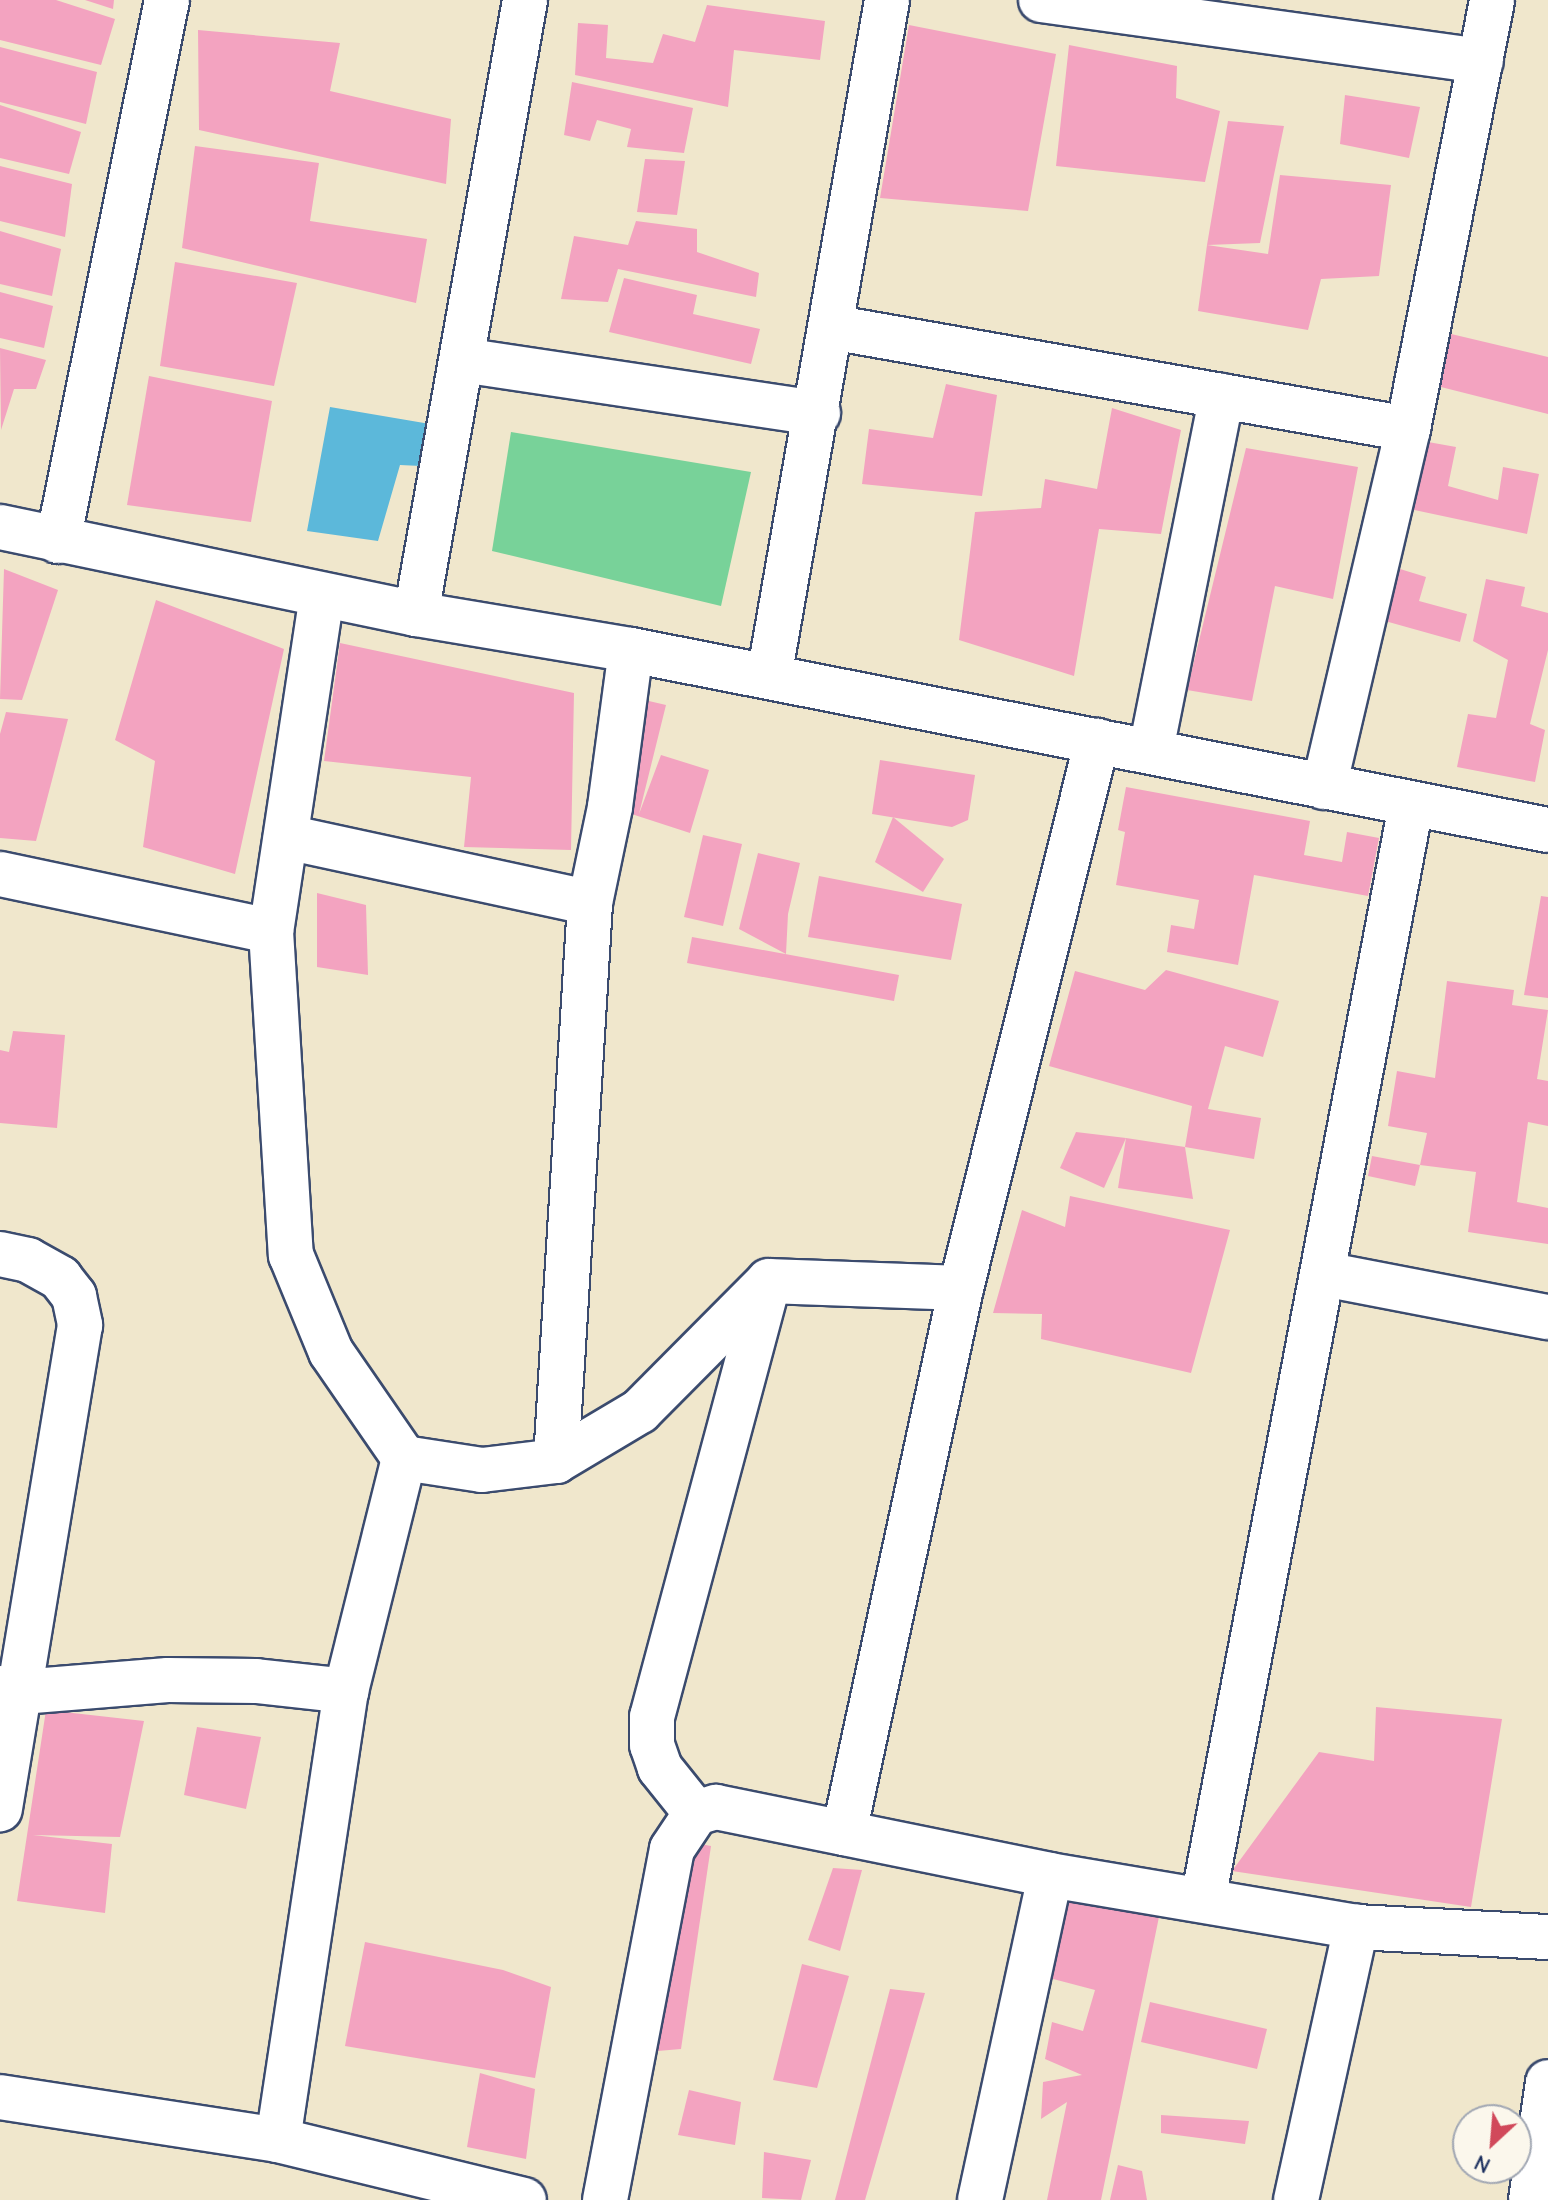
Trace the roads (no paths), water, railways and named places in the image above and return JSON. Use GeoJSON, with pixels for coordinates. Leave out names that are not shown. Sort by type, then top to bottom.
{"type":"FeatureCollection","features":[{"type":"Feature","properties":{"kind":"street"},"geometry":{"type":"LineString","coordinates":[[58,541],[167,0]]}},
{"type":"Feature","properties":{"kind":"street"},"geometry":{"type":"LineString","coordinates":[[416,614],[525,0]]}},
{"type":"Feature","properties":{"kind":"street"},"geometry":{"type":"LineString","coordinates":[[769,677],[818,413],[887,0]]}},
{"type":"Feature","properties":{"kind":"street"},"geometry":{"type":"LineString","coordinates":[[1041,0],[1481,61]]}},
{"type":"Feature","properties":{"kind":"street"},"geometry":{"type":"LineString","coordinates":[[1324,787],[1408,429],[1492,0]]}},
{"type":"Feature","properties":{"kind":"street"},"geometry":{"type":"LineString","coordinates":[[831,327],[1408,429]]}},
{"type":"Feature","properties":{"kind":"street"},"geometry":{"type":"LineString","coordinates":[[462,360],[818,413]]}},
{"type":"Feature","properties":{"kind":"street"},"geometry":{"type":"LineString","coordinates":[[1151,750],[1222,396]]}},
{"type":"Feature","properties":{"kind":"street"},"geometry":{"type":"LineString","coordinates":[[0,527],[416,614],[631,650],[1548,830]]}},
{"type":"Feature","properties":{"kind":"street"},"geometry":{"type":"LineString","coordinates":[[322,595],[271,931],[291,1255],[331,1352],[404,1458],[482,1470],[556,1461],[640,1411],[769,1281],[961,1288]]}},
{"type":"Feature","properties":{"kind":"street"},"geometry":{"type":"LineString","coordinates":[[556,1461],[590,903],[610,807],[631,650]]}},
{"type":"Feature","properties":{"kind":"street"},"geometry":{"type":"LineString","coordinates":[[844,1833],[961,1288],[1097,741]]}},
{"type":"Feature","properties":{"kind":"street"},"geometry":{"type":"LineString","coordinates":[[1203,1900],[1411,805]]}},
{"type":"Feature","properties":{"kind":"street"},"geometry":{"type":"LineString","coordinates":[[286,837],[590,903]]}},
{"type":"Feature","properties":{"kind":"street"},"geometry":{"type":"LineString","coordinates":[[0,874],[271,931]]}},
{"type":"Feature","properties":{"kind":"street"},"geometry":{"type":"LineString","coordinates":[[0,1254],[28,1260],[60,1278],[74,1296],[80,1325],[11,1690],[0,1809]]}},
{"type":"Feature","properties":{"kind":"street"},"geometry":{"type":"LineString","coordinates":[[1324,1274],[1548,1317]]}},
{"type":"Feature","properties":{"kind":"street"},"geometry":{"type":"LineString","coordinates":[[696,1813],[660,1768],[652,1745],[652,1717],[769,1281]]}},
{"type":"Feature","properties":{"kind":"street"},"geometry":{"type":"LineString","coordinates":[[278,2140],[346,1691],[404,1458]]}},
{"type":"Feature","properties":{"kind":"street"},"geometry":{"type":"LineString","coordinates":[[11,1690],[168,1680],[256,1681],[346,1691]]}},
{"type":"Feature","properties":{"kind":"street"},"geometry":{"type":"LineString","coordinates":[[605,2200],[672,1849],[696,1813],[716,1807],[1050,1875],[1356,1927],[1548,1937]]}},
{"type":"Feature","properties":{"kind":"street"},"geometry":{"type":"LineString","coordinates":[[980,2200],[1050,1875]]}},
{"type":"Feature","properties":{"kind":"street"},"geometry":{"type":"LineString","coordinates":[[1296,2200],[1356,1927]]}},
{"type":"Feature","properties":{"kind":"street"},"geometry":{"type":"LineString","coordinates":[[1538,2180],[1548,2082]]}},
{"type":"Feature","properties":{"kind":"street"},"geometry":{"type":"LineString","coordinates":[[0,2097],[278,2140],[524,2200]]}},
{"type":"Feature","properties":{"kind":"water"},"geometry":{"type":"Polygon","coordinates":[[[330,407],[430,424],[421,466],[400,465],[378,541],[307,531],[330,407]]]}}]}
